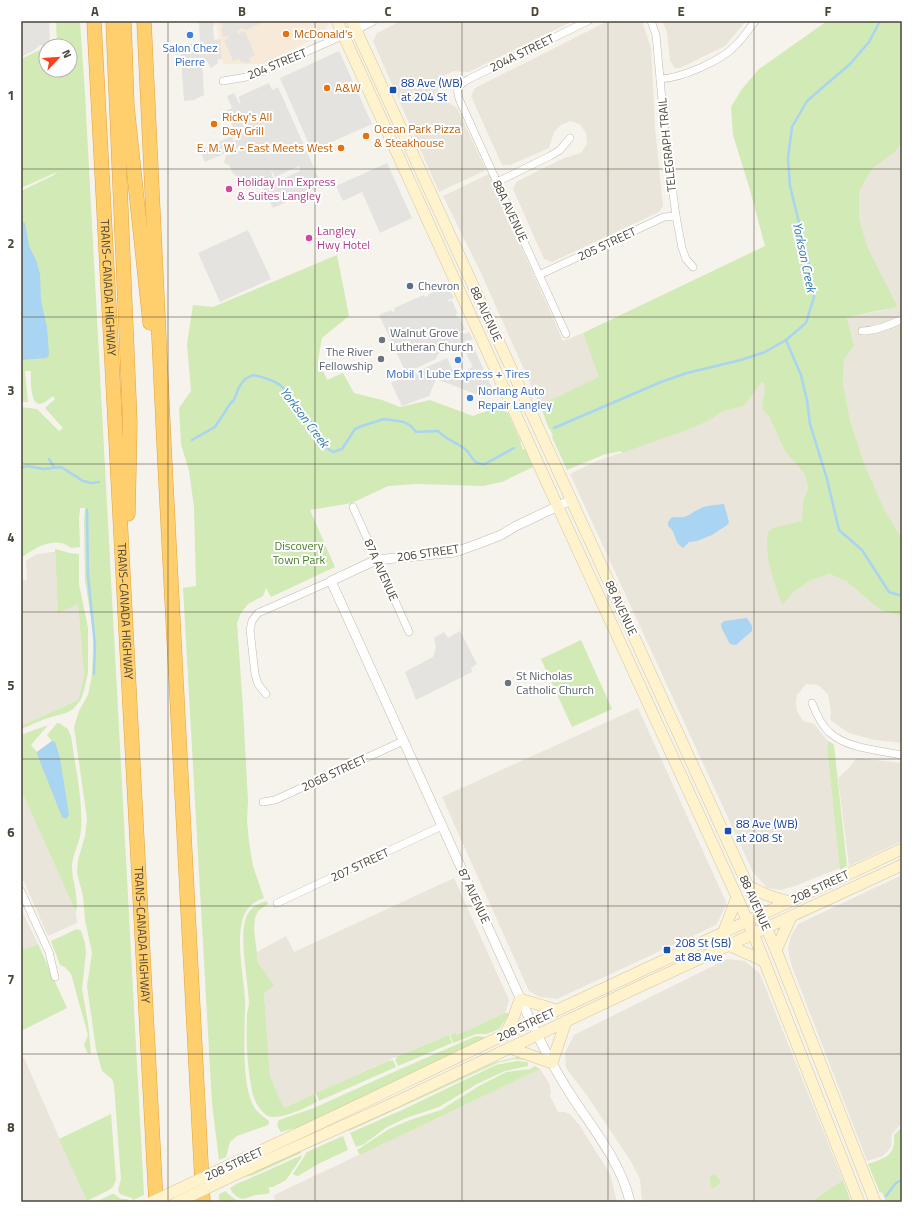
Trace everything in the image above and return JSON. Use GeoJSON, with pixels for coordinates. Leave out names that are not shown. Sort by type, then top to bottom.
{"type":"FeatureCollection","features":[{"type":"Feature","properties":{"kind":"highway","name":"TRANS-CANADA HIGHWAY"},"geometry":{"type":"LineString","coordinates":[[94,21],[156,1202]]}},
{"type":"Feature","properties":{"kind":"highway"},"geometry":{"type":"LineString","coordinates":[[112,21],[130,423],[125,626]]}},
{"type":"Feature","properties":{"kind":"highway"},"geometry":{"type":"LineString","coordinates":[[124,21],[128,106],[134,183],[165,465]]}},
{"type":"Feature","properties":{"kind":"highway"},"geometry":{"type":"LineString","coordinates":[[144,21],[203,1202]]}},
{"type":"Feature","properties":{"kind":"main road","name":"88 AVENUE"},"geometry":{"type":"LineString","coordinates":[[337,21],[748,920],[858,1202]]}},
{"type":"Feature","properties":{"kind":"main road","name":"88 AVENUE"},"geometry":{"type":"LineString","coordinates":[[354,25],[761,915],[875,1202]]}},
{"type":"Feature","properties":{"kind":"main road"},"geometry":{"type":"LineString","coordinates":[[480,335],[492,329]]}},
{"type":"Feature","properties":{"kind":"main road"},"geometry":{"type":"LineString","coordinates":[[582,558],[592,568],[617,617],[620,619],[626,619]]}},
{"type":"Feature","properties":{"kind":"main road","name":"208 STREET"},"geometry":{"type":"LineString","coordinates":[[152,1202],[290,1138],[724,931],[902,849]]}},
{"type":"Feature","properties":{"kind":"main road","name":"208 STREET"},"geometry":{"type":"LineString","coordinates":[[178,1202],[396,1102],[902,865]]}},
{"type":"Feature","properties":{"kind":"main road"},"geometry":{"type":"LineString","coordinates":[[748,886],[767,895],[789,902]]}},
{"type":"Feature","properties":{"kind":"main road"},"geometry":{"type":"LineString","coordinates":[[724,931],[737,897]]}},
{"type":"Feature","properties":{"kind":"main road"},"geometry":{"type":"LineString","coordinates":[[776,950],[791,917]]}},
{"type":"Feature","properties":{"kind":"main road"},"geometry":{"type":"LineString","coordinates":[[728,946],[764,961]]}},
{"type":"Feature","properties":{"kind":"main road"},"geometry":{"type":"LineString","coordinates":[[505,1035],[513,1019],[520,999],[557,1010]]}},
{"type":"Feature","properties":{"kind":"main road"},"geometry":{"type":"LineString","coordinates":[[510,1048],[552,1063],[566,1022]]}},
{"type":"Feature","properties":{"kind":"street","name":"204 STREET"},"geometry":{"type":"LineString","coordinates":[[223,81],[252,76],[344,35],[354,25],[372,21]]}},
{"type":"Feature","properties":{"kind":"street","name":"204A STREET"},"geometry":{"type":"LineString","coordinates":[[457,88],[469,79],[588,21]]}},
{"type":"Feature","properties":{"kind":"street","name":"TELEGRAPH TRAIL"},"geometry":{"type":"LineString","coordinates":[[651,21],[656,35],[665,133],[676,216],[682,248],[686,259],[693,267]]}},
{"type":"Feature","properties":{"kind":"street"},"geometry":{"type":"LineString","coordinates":[[660,79],[680,76],[725,54],[735,46],[755,21]]}},
{"type":"Feature","properties":{"kind":"street","name":"88A AVENUE"},"geometry":{"type":"LineString","coordinates":[[457,88],[457,94],[460,101],[566,334]]}},
{"type":"Feature","properties":{"kind":"street"},"geometry":{"type":"LineString","coordinates":[[497,182],[560,150],[570,138]]}},
{"type":"Feature","properties":{"kind":"street","name":"205 STREET"},"geometry":{"type":"LineString","coordinates":[[539,275],[664,218],[676,216]]}},
{"type":"Feature","properties":{"kind":"street"},"geometry":{"type":"LineString","coordinates":[[862,330],[873,330],[902,319]]}},
{"type":"Feature","properties":{"kind":"street","name":"206 STREET"},"geometry":{"type":"LineString","coordinates":[[266,694],[258,684],[255,674],[250,630],[252,621],[258,613],[376,560],[455,552],[501,535],[516,526],[571,500]]}},
{"type":"Feature","properties":{"kind":"street","name":"87A AVENUE"},"geometry":{"type":"LineString","coordinates":[[353,507],[409,632]]}},
{"type":"Feature","properties":{"kind":"street","name":"87 AVENUE"},"geometry":{"type":"LineString","coordinates":[[331,581],[537,1035],[552,1063],[621,1173],[630,1202]]}},
{"type":"Feature","properties":{"kind":"street"},"geometry":{"type":"LineString","coordinates":[[812,703],[820,721],[829,732],[846,744],[902,754]]}},
{"type":"Feature","properties":{"kind":"street","name":"206B STREET"},"geometry":{"type":"LineString","coordinates":[[263,802],[276,800],[403,741]]}},
{"type":"Feature","properties":{"kind":"street","name":"207 STREET"},"geometry":{"type":"LineString","coordinates":[[277,903],[442,826]]}},
{"type":"Feature","properties":{"kind":"street"},"geometry":{"type":"LineString","coordinates":[[21,892],[49,952],[55,977]]}},
{"type":"Feature","properties":{"kind":"shaded area"},"geometry":{"type":"Polygon","coordinates":[[[21,21],[49,21],[50,38],[38,38],[38,47],[21,57],[21,21]]]}},
{"type":"Feature","properties":{"kind":"shaded area"},"geometry":{"type":"Polygon","coordinates":[[[199,21],[216,21],[213,27],[214,40],[220,39],[222,59],[217,60],[218,63],[211,68],[207,61],[202,62],[204,95],[194,100],[184,101],[180,45],[200,43],[199,21]]]}},
{"type":"Feature","properties":{"kind":"shaded area"},"geometry":{"type":"Polygon","coordinates":[[[215,21],[329,22],[325,31],[320,36],[262,64],[223,64],[217,25],[215,21]]]}},
{"type":"Feature","properties":{"kind":"shaded area"},"geometry":{"type":"Polygon","coordinates":[[[220,21],[266,21],[246,30],[242,28],[238,30],[238,34],[245,31],[255,55],[249,58],[251,63],[241,62],[239,59],[233,61],[224,40],[229,36],[223,37],[221,28],[223,27],[220,21]]]}},
{"type":"Feature","properties":{"kind":"shaded area"},"geometry":{"type":"Polygon","coordinates":[[[401,21],[573,21],[469,72],[454,71],[443,76],[439,82],[438,90],[446,101],[457,108],[486,170],[439,192],[373,41],[377,33],[401,21]]]}},
{"type":"Feature","properties":{"kind":"shaded area"},"geometry":{"type":"Polygon","coordinates":[[[608,21],[642,21],[651,48],[655,127],[663,206],[659,212],[552,262],[544,259],[513,189],[516,182],[564,158],[581,153],[587,144],[586,133],[580,124],[570,121],[561,125],[554,132],[549,148],[510,165],[502,165],[471,96],[475,88],[608,21]]]}},
{"type":"Feature","properties":{"kind":"shaded area"},"geometry":{"type":"Polygon","coordinates":[[[662,21],[746,21],[725,46],[680,68],[675,68],[670,61],[667,32],[662,21]]]}},
{"type":"Feature","properties":{"kind":"shaded area"},"geometry":{"type":"Polygon","coordinates":[[[339,51],[372,124],[312,151],[280,78],[339,51]]]}},
{"type":"Feature","properties":{"kind":"shaded area"},"geometry":{"type":"Polygon","coordinates":[[[269,83],[272,90],[278,87],[322,186],[273,208],[263,188],[300,171],[299,166],[275,177],[271,171],[274,181],[257,189],[249,186],[248,182],[240,180],[232,172],[229,165],[224,163],[226,155],[231,155],[235,149],[205,162],[200,151],[231,136],[234,141],[240,138],[242,131],[241,129],[235,131],[225,111],[232,108],[227,96],[234,93],[241,104],[238,97],[269,83]]]}},
{"type":"Feature","properties":{"kind":"shaded area"},"geometry":{"type":"Polygon","coordinates":[[[902,144],[902,539],[884,509],[864,463],[850,420],[843,384],[844,360],[854,345],[847,318],[898,307],[868,248],[859,219],[859,191],[873,168],[895,152],[902,144]]]}},
{"type":"Feature","properties":{"kind":"shaded area"},"geometry":{"type":"Polygon","coordinates":[[[387,163],[412,218],[380,233],[362,192],[343,201],[336,186],[387,163]]]}},
{"type":"Feature","properties":{"kind":"shaded area"},"geometry":{"type":"Polygon","coordinates":[[[489,174],[563,341],[583,333],[600,377],[540,405],[481,273],[443,196],[489,174]]]}},
{"type":"Feature","properties":{"kind":"shaded area"},"geometry":{"type":"Polygon","coordinates":[[[248,230],[271,279],[220,302],[198,253],[248,230]]]}},
{"type":"Feature","properties":{"kind":"shaded area"},"geometry":{"type":"Polygon","coordinates":[[[445,287],[447,292],[450,291],[454,298],[450,299],[446,303],[452,300],[457,312],[456,316],[460,318],[465,329],[460,332],[464,334],[469,332],[473,340],[468,340],[438,354],[436,359],[406,373],[379,315],[391,310],[392,312],[395,311],[394,308],[424,295],[425,297],[428,296],[429,294],[445,287]]]}},
{"type":"Feature","properties":{"kind":"shaded area"},"geometry":{"type":"Polygon","coordinates":[[[474,348],[493,390],[481,396],[436,379],[429,396],[402,406],[391,383],[447,358],[455,375],[473,367],[465,351],[474,348]]]}},
{"type":"Feature","properties":{"kind":"shaded area"},"geometry":{"type":"Polygon","coordinates":[[[762,382],[765,383],[762,401],[763,409],[769,417],[785,451],[805,473],[808,489],[803,500],[802,521],[793,524],[782,605],[795,591],[811,580],[828,574],[846,581],[880,610],[902,616],[902,743],[874,740],[849,733],[830,720],[831,713],[828,694],[818,685],[806,684],[797,695],[797,711],[803,721],[814,724],[828,741],[827,748],[840,868],[781,890],[767,888],[753,872],[570,474],[597,461],[687,430],[708,421],[723,411],[744,406],[762,382]]]}},
{"type":"Feature","properties":{"kind":"shaded area"},"geometry":{"type":"Polygon","coordinates":[[[55,552],[58,612],[78,603],[84,676],[78,700],[21,726],[21,581],[27,580],[26,561],[28,559],[38,554],[55,552]]]}},
{"type":"Feature","properties":{"kind":"shaded area"},"geometry":{"type":"Polygon","coordinates":[[[460,631],[477,664],[471,668],[472,672],[416,700],[405,672],[433,657],[436,647],[434,638],[444,632],[448,638],[460,631]]]}},
{"type":"Feature","properties":{"kind":"shaded area"},"geometry":{"type":"Polygon","coordinates":[[[638,708],[727,904],[716,925],[557,999],[540,997],[529,991],[442,797],[638,708]]]}},
{"type":"Feature","properties":{"kind":"shaded area"},"geometry":{"type":"Polygon","coordinates":[[[857,758],[902,763],[902,841],[849,866],[838,778],[857,758]]]}},
{"type":"Feature","properties":{"kind":"shaded area"},"geometry":{"type":"Polygon","coordinates":[[[21,790],[76,912],[77,923],[48,936],[21,875],[21,790]]]}},
{"type":"Feature","properties":{"kind":"shaded area"},"geometry":{"type":"Polygon","coordinates":[[[902,875],[902,1116],[900,1125],[892,1134],[891,1147],[883,1156],[867,1161],[791,964],[788,949],[791,936],[798,924],[902,875]]]}},
{"type":"Feature","properties":{"kind":"shaded area"},"geometry":{"type":"Polygon","coordinates":[[[454,878],[509,1000],[505,1013],[457,1035],[456,1032],[393,1058],[284,1108],[270,1077],[264,993],[268,989],[258,963],[257,952],[286,936],[294,952],[454,878]]]}},
{"type":"Feature","properties":{"kind":"shaded area"},"geometry":{"type":"Polygon","coordinates":[[[21,909],[38,944],[21,951],[21,909]]]}},
{"type":"Feature","properties":{"kind":"shaded area"},"geometry":{"type":"Polygon","coordinates":[[[727,959],[745,961],[760,974],[843,1180],[811,1202],[642,1202],[640,1179],[630,1160],[588,1097],[566,1068],[565,1053],[574,1035],[727,959]]]}},
{"type":"Feature","properties":{"kind":"shaded area"},"geometry":{"type":"Polygon","coordinates":[[[24,1058],[87,1201],[86,1202],[21,1202],[21,1059],[24,1058]]]}},
{"type":"Feature","properties":{"kind":"shaded area"},"geometry":{"type":"Polygon","coordinates":[[[540,1069],[549,1083],[551,1093],[550,1096],[558,1112],[570,1114],[580,1126],[610,1174],[617,1202],[275,1202],[274,1195],[540,1069]]]}},
{"type":"Feature","properties":{"kind":"green space"},"geometry":{"type":"Polygon","coordinates":[[[56,21],[80,21],[144,1195],[133,1200],[132,1198],[120,1194],[118,1190],[121,1179],[114,1085],[112,1079],[102,1071],[96,1049],[87,986],[92,953],[85,920],[83,896],[77,873],[78,860],[85,836],[87,819],[74,727],[79,711],[88,695],[92,675],[93,648],[93,631],[85,580],[85,508],[80,508],[80,547],[71,548],[65,544],[58,543],[45,544],[32,550],[21,558],[21,407],[37,409],[59,431],[63,428],[45,408],[55,399],[53,396],[43,403],[38,404],[35,401],[31,385],[31,371],[25,371],[28,402],[21,402],[21,191],[54,175],[57,172],[21,188],[21,59],[38,51],[38,78],[78,78],[78,38],[57,38],[56,21]]]}},
{"type":"Feature","properties":{"kind":"green space"},"geometry":{"type":"Polygon","coordinates":[[[827,21],[902,21],[902,144],[895,152],[873,168],[859,191],[859,219],[868,248],[898,307],[847,318],[854,345],[844,360],[843,384],[850,420],[864,463],[884,509],[902,539],[902,616],[880,610],[846,581],[829,574],[811,580],[795,591],[782,605],[773,578],[767,551],[768,532],[773,528],[802,521],[803,500],[808,489],[805,474],[785,451],[769,417],[763,410],[762,402],[765,390],[764,383],[762,382],[744,406],[723,411],[708,421],[687,430],[622,453],[621,451],[603,455],[567,470],[540,405],[599,377],[583,333],[765,246],[733,135],[731,107],[742,89],[759,69],[827,21]]]}},
{"type":"Feature","properties":{"kind":"green space","name":"Discovery Town Park"},"geometry":{"type":"Polygon","coordinates":[[[337,255],[349,316],[322,338],[318,359],[327,380],[343,373],[354,393],[382,400],[400,407],[430,400],[473,416],[491,410],[504,411],[508,413],[523,450],[525,449],[533,467],[502,482],[483,486],[417,484],[388,486],[352,503],[310,510],[335,567],[271,597],[266,588],[263,596],[248,604],[241,613],[237,623],[248,801],[247,820],[253,866],[264,898],[249,907],[243,918],[241,928],[240,950],[245,994],[245,1070],[249,1095],[253,1105],[258,1112],[269,1121],[268,1125],[237,1136],[230,1142],[226,1157],[219,1160],[212,1104],[183,588],[196,586],[194,507],[189,471],[181,444],[179,408],[191,391],[187,344],[193,305],[213,307],[337,255]]]}},
{"type":"Feature","properties":{"kind":"green space"},"geometry":{"type":"Polygon","coordinates":[[[55,549],[79,554],[79,584],[88,628],[88,672],[80,701],[73,709],[66,713],[45,719],[21,729],[21,726],[78,700],[84,676],[78,604],[58,613],[55,549]]]}},
{"type":"Feature","properties":{"kind":"green space"},"geometry":{"type":"Polygon","coordinates":[[[581,640],[612,709],[572,727],[541,659],[581,640]]]}},
{"type":"Feature","properties":{"kind":"green space"},"geometry":{"type":"Polygon","coordinates":[[[57,723],[68,729],[71,736],[80,795],[81,830],[72,866],[77,900],[76,912],[21,790],[21,735],[48,725],[31,745],[37,752],[52,741],[47,735],[57,723]]]}},
{"type":"Feature","properties":{"kind":"green space"},"geometry":{"type":"Polygon","coordinates":[[[828,741],[834,745],[847,866],[840,870],[827,748],[828,741]]]}},
{"type":"Feature","properties":{"kind":"green space"},"geometry":{"type":"Polygon","coordinates":[[[266,901],[268,904],[258,911],[255,918],[254,929],[258,963],[274,985],[264,993],[270,1077],[284,1108],[314,1094],[317,1102],[293,1113],[279,1117],[264,1114],[256,1103],[252,1089],[247,1041],[247,1014],[249,1003],[243,945],[244,923],[247,915],[253,908],[266,901]]]}},
{"type":"Feature","properties":{"kind":"green space"},"geometry":{"type":"Polygon","coordinates":[[[77,929],[81,931],[85,943],[86,953],[82,989],[88,1023],[91,1053],[88,1054],[84,1045],[88,1035],[71,974],[65,967],[60,965],[51,941],[77,929]]]}},
{"type":"Feature","properties":{"kind":"green space"},"geometry":{"type":"Polygon","coordinates":[[[38,944],[67,1008],[21,1031],[21,951],[38,944]]]}},
{"type":"Feature","properties":{"kind":"green space"},"geometry":{"type":"Polygon","coordinates":[[[505,1013],[509,1013],[499,1029],[487,1034],[476,1034],[453,1043],[450,1035],[456,1032],[457,1035],[505,1013]]]}},
{"type":"Feature","properties":{"kind":"green space"},"geometry":{"type":"Polygon","coordinates":[[[449,1035],[452,1043],[398,1066],[395,1059],[397,1059],[396,1057],[449,1035]]]}},
{"type":"Feature","properties":{"kind":"green space"},"geometry":{"type":"Polygon","coordinates":[[[476,1036],[486,1037],[402,1079],[299,1127],[281,1132],[277,1125],[279,1120],[314,1108],[476,1036]]]}},
{"type":"Feature","properties":{"kind":"green space"},"geometry":{"type":"Polygon","coordinates":[[[523,1057],[526,1060],[514,1059],[497,1063],[349,1131],[348,1130],[495,1062],[523,1057]]]}},
{"type":"Feature","properties":{"kind":"green space"},"geometry":{"type":"Polygon","coordinates":[[[393,1060],[396,1067],[319,1101],[316,1093],[393,1060]]]}},
{"type":"Feature","properties":{"kind":"green space"},"geometry":{"type":"Polygon","coordinates":[[[517,1061],[528,1062],[528,1066],[505,1071],[477,1084],[439,1107],[406,1118],[387,1127],[364,1144],[356,1147],[350,1133],[496,1065],[517,1061]]]}},
{"type":"Feature","properties":{"kind":"green space"},"geometry":{"type":"Polygon","coordinates":[[[535,1066],[540,1069],[360,1155],[357,1150],[389,1129],[410,1120],[441,1110],[479,1086],[506,1072],[530,1069],[535,1066]]]}},
{"type":"Feature","properties":{"kind":"green space"},"geometry":{"type":"Polygon","coordinates":[[[111,1114],[116,1180],[113,1187],[109,1190],[87,1201],[59,1139],[111,1114]]]}},
{"type":"Feature","properties":{"kind":"green space"},"geometry":{"type":"Polygon","coordinates":[[[902,1127],[902,1202],[886,1202],[882,1192],[880,1193],[868,1164],[884,1158],[891,1152],[893,1148],[894,1135],[902,1127]]]}},
{"type":"Feature","properties":{"kind":"green space"},"geometry":{"type":"Polygon","coordinates":[[[343,1136],[348,1150],[320,1163],[298,1176],[293,1174],[307,1152],[343,1136]]]}},
{"type":"Feature","properties":{"kind":"green space"},"geometry":{"type":"Polygon","coordinates":[[[301,1151],[301,1153],[253,1175],[241,1178],[301,1151]]]}},
{"type":"Feature","properties":{"kind":"green space"},"geometry":{"type":"Polygon","coordinates":[[[302,1155],[286,1180],[273,1187],[270,1187],[268,1189],[270,1191],[268,1194],[256,1195],[243,1199],[235,1195],[230,1188],[238,1183],[302,1155]]]}},
{"type":"Feature","properties":{"kind":"green space"},"geometry":{"type":"Polygon","coordinates":[[[715,1174],[721,1182],[712,1189],[709,1177],[715,1174]]]}},
{"type":"Feature","properties":{"kind":"green space"},"geometry":{"type":"Polygon","coordinates":[[[843,1180],[851,1202],[811,1202],[843,1180]]]}},
{"type":"Feature","properties":{"kind":"green space"},"geometry":{"type":"Polygon","coordinates":[[[226,1191],[239,1202],[219,1202],[219,1194],[226,1191]]]}},
{"type":"Feature","properties":{"kind":"green space"},"geometry":{"type":"Polygon","coordinates":[[[112,1194],[121,1199],[127,1199],[131,1202],[96,1202],[112,1194]]]}},
{"type":"Feature","properties":{"kind":"water"},"geometry":{"type":"Polygon","coordinates":[[[21,221],[25,223],[29,246],[36,260],[40,274],[41,301],[47,327],[49,354],[47,358],[21,360],[21,221]]]}},
{"type":"Feature","properties":{"kind":"water"},"geometry":{"type":"Polygon","coordinates":[[[724,504],[729,522],[727,525],[712,535],[697,541],[689,542],[683,548],[680,546],[673,531],[668,526],[668,522],[672,517],[684,517],[704,507],[724,504]]]}},
{"type":"Feature","properties":{"kind":"water"},"geometry":{"type":"Polygon","coordinates":[[[747,618],[752,626],[752,631],[736,645],[730,644],[721,624],[724,621],[747,618]]]}},
{"type":"Feature","properties":{"kind":"water"},"geometry":{"type":"Polygon","coordinates":[[[52,741],[55,742],[60,758],[69,815],[66,819],[62,817],[37,754],[37,752],[52,741]]]}},
{"type":"Feature","properties":{"kind":"waterway","name":"Yorkson Creek"},"geometry":{"type":"LineString","coordinates":[[554,428],[661,382],[687,373],[741,360],[765,352],[786,340],[806,323],[814,297],[811,272],[790,186],[788,158],[792,127],[807,101],[850,64],[869,42],[880,21]]}},
{"type":"Feature","properties":{"kind":"waterway"},"geometry":{"type":"LineString","coordinates":[[786,340],[801,375],[807,400],[810,424],[827,479],[839,530],[862,550],[889,592],[902,596]]}},
{"type":"Feature","properties":{"kind":"waterway","name":"Yorkson Creek"},"geometry":{"type":"LineString","coordinates":[[192,440],[215,427],[234,400],[239,387],[245,379],[253,375],[274,381],[284,388],[313,425],[324,444],[333,452],[342,449],[355,429],[384,419],[404,422],[411,426],[416,432],[438,431],[444,437],[463,447],[479,464],[485,464],[514,448]]}},
{"type":"Feature","properties":{"kind":"waterway"},"geometry":{"type":"LineString","coordinates":[[49,459],[54,467]]}},
{"type":"Feature","properties":{"kind":"waterway","name":"Yorkson Creek"},"geometry":{"type":"LineString","coordinates":[[21,468],[27,466],[44,469],[61,467],[83,481],[91,483],[99,482]]}},
{"type":"Feature","properties":{"kind":"waterway"},"geometry":{"type":"LineString","coordinates":[[87,510],[88,576],[95,645],[94,674]]}},
{"type":"Feature","properties":{"kind":"waterway"},"geometry":{"type":"LineString","coordinates":[[886,1196],[896,1183],[902,1180]]}},
{"type":"Feature","properties":{"kind":"place","name":"McDonald's"},"geometry":{"type":"Point","coordinates":[286,34]}},
{"type":"Feature","properties":{"kind":"place","name":"Salon Chez Pierre"},"geometry":{"type":"Point","coordinates":[190,35]}},
{"type":"Feature","properties":{"kind":"place","name":"A&W"},"geometry":{"type":"Point","coordinates":[327,88]}},
{"type":"Feature","properties":{"kind":"place","name":"88 Ave (WB) at 204 St"},"geometry":{"type":"Point","coordinates":[393,90]}},
{"type":"Feature","properties":{"kind":"place","name":"Ricky's All Day Grill"},"geometry":{"type":"Point","coordinates":[214,124]}},
{"type":"Feature","properties":{"kind":"place","name":"Ocean Park Pizza & Steakhouse"},"geometry":{"type":"Point","coordinates":[366,136]}},
{"type":"Feature","properties":{"kind":"place","name":"E. M. W. - East Meets West"},"geometry":{"type":"Point","coordinates":[341,148]}},
{"type":"Feature","properties":{"kind":"place","name":"Holiday Inn Express & Suites Langley"},"geometry":{"type":"Point","coordinates":[229,189]}},
{"type":"Feature","properties":{"kind":"place","name":"Langley Hwy Hotel"},"geometry":{"type":"Point","coordinates":[309,238]}},
{"type":"Feature","properties":{"kind":"place","name":"Chevron"},"geometry":{"type":"Point","coordinates":[410,286]}},
{"type":"Feature","properties":{"kind":"place","name":"Walnut Grove Lutheran Church"},"geometry":{"type":"Point","coordinates":[382,340]}},
{"type":"Feature","properties":{"kind":"place","name":"The River Fellowship"},"geometry":{"type":"Point","coordinates":[381,359]}},
{"type":"Feature","properties":{"kind":"place","name":"Mobil 1 Lube Express + Tires"},"geometry":{"type":"Point","coordinates":[458,360]}},
{"type":"Feature","properties":{"kind":"place","name":"Norlang Auto Repair Langley"},"geometry":{"type":"Point","coordinates":[470,398]}},
{"type":"Feature","properties":{"kind":"place","name":"St Nicholas Catholic Church"},"geometry":{"type":"Point","coordinates":[508,683]}},
{"type":"Feature","properties":{"kind":"place","name":"88 Ave (WB) at 208 St"},"geometry":{"type":"Point","coordinates":[728,831]}},
{"type":"Feature","properties":{"kind":"place","name":"208 St (SB) at 88 Ave"},"geometry":{"type":"Point","coordinates":[667,950]}}]}
